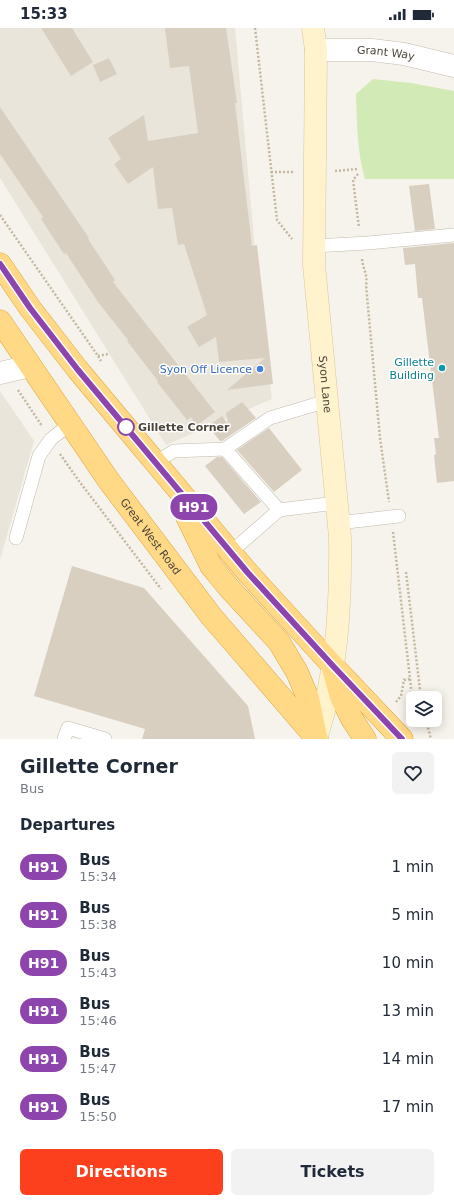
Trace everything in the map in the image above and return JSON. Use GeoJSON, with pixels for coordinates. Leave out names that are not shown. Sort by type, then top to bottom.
{"type":"FeatureCollection","features":[{"type":"Feature","properties":{"kind":"highway"},"geometry":{"type":"LineString","coordinates":[[0,264],[30,308],[78,370],[248,573],[402,739]]}},
{"type":"Feature","properties":{"kind":"highway","name":"Great West Road"},"geometry":{"type":"LineString","coordinates":[[0,321],[109,481],[211,616],[316,739]]}},
{"type":"Feature","properties":{"kind":"highway"},"geometry":{"type":"LineString","coordinates":[[160,468],[211,566],[279,642],[297,672],[308,698],[316,739]]}},
{"type":"Feature","properties":{"kind":"highway"},"geometry":{"type":"LineString","coordinates":[[333,666],[341,697],[352,720],[365,739]]}},
{"type":"Feature","properties":{"kind":"main road","name":"Syon Lane"},"geometry":{"type":"LineString","coordinates":[[313,28],[316,50],[314,256],[340,538],[339,622],[326,705],[316,739]]}},
{"type":"Feature","properties":{"kind":"street","name":"Grant Way"},"geometry":{"type":"LineString","coordinates":[[316,50],[372,50],[404,54],[454,66]]}},
{"type":"Feature","properties":{"kind":"street"},"geometry":{"type":"LineString","coordinates":[[3,372],[30,366]]}},
{"type":"Feature","properties":{"kind":"lane"},"geometry":{"type":"LineString","coordinates":[[314,256],[368,243],[454,235]]}},
{"type":"Feature","properties":{"kind":"lane"},"geometry":{"type":"LineString","coordinates":[[160,468],[174,451],[225,449],[270,418],[327,402]]}},
{"type":"Feature","properties":{"kind":"lane"},"geometry":{"type":"LineString","coordinates":[[16,538],[39,456],[51,439],[70,424]]}},
{"type":"Feature","properties":{"kind":"lane"},"geometry":{"type":"LineString","coordinates":[[225,449],[279,510]]}},
{"type":"Feature","properties":{"kind":"lane"},"geometry":{"type":"LineString","coordinates":[[231,552],[279,510],[395,516]]}},
{"type":"Feature","properties":{"kind":"lane"},"geometry":{"type":"LineString","coordinates":[[64,739],[68,728],[105,739]]}},
{"type":"Feature","properties":{"kind":"path"},"geometry":{"type":"LineString","coordinates":[[255,28],[277,220],[314,256]]}},
{"type":"Feature","properties":{"kind":"path"},"geometry":{"type":"LineString","coordinates":[[332,172],[356,169]]}},
{"type":"Feature","properties":{"kind":"path"},"geometry":{"type":"LineString","coordinates":[[271,172],[300,172]]}},
{"type":"Feature","properties":{"kind":"path"},"geometry":{"type":"LineString","coordinates":[[358,174],[353,180],[360,234]]}},
{"type":"Feature","properties":{"kind":"path"},"geometry":{"type":"LineString","coordinates":[[0,216],[98,356],[108,354]]}},
{"type":"Feature","properties":{"kind":"path"},"geometry":{"type":"LineString","coordinates":[[362,257],[363,268],[368,278],[366,285],[380,438],[395,516],[410,691]]}},
{"type":"Feature","properties":{"kind":"path"},"geometry":{"type":"LineString","coordinates":[[3,372],[79,481]]}},
{"type":"Feature","properties":{"kind":"path"},"geometry":{"type":"LineString","coordinates":[[406,572],[420,691]]}},
{"type":"Feature","properties":{"kind":"path"},"geometry":{"type":"LineString","coordinates":[[394,704],[401,696],[404,680],[410,679]]}},
{"type":"Feature","properties":{"kind":"path"},"geometry":{"type":"LineString","coordinates":[[428,727],[431,739]]}},
{"type":"Feature","properties":{"kind":"shaded area"},"geometry":{"type":"Polygon","coordinates":[[[0,28],[235,28],[260,305],[272,399],[166,445],[0,178],[0,28]]]}},
{"type":"Feature","properties":{"kind":"shaded area"},"geometry":{"type":"Polygon","coordinates":[[[0,391],[34,441],[0,560],[0,391]]]}},
{"type":"Feature","properties":{"kind":"green space"},"geometry":{"type":"Polygon","coordinates":[[[373,79],[411,83],[454,91],[454,179],[365,179],[359,148],[356,94],[373,79]]]}},
{"type":"Feature","properties":{"kind":"building"},"geometry":{"type":"Polygon","coordinates":[[[41,28],[72,28],[93,62],[71,76],[41,28]]]}},
{"type":"Feature","properties":{"kind":"building"},"geometry":{"type":"Polygon","coordinates":[[[165,28],[226,28],[237,103],[235,103],[252,246],[257,245],[273,384],[227,390],[265,358],[219,362],[216,337],[199,347],[187,327],[207,315],[184,244],[178,245],[172,208],[158,209],[153,167],[128,184],[114,164],[121,159],[108,138],[144,115],[148,141],[198,133],[189,66],[170,68],[165,28]]]}},
{"type":"Feature","properties":{"kind":"building"},"geometry":{"type":"Polygon","coordinates":[[[109,58],[117,74],[100,82],[93,65],[109,58]]]}},
{"type":"Feature","properties":{"kind":"building"},"geometry":{"type":"Polygon","coordinates":[[[0,107],[89,238],[88,239],[115,280],[113,282],[215,412],[196,426],[191,417],[187,420],[98,302],[66,253],[64,254],[41,219],[43,217],[0,154],[0,107]]]}},
{"type":"Feature","properties":{"kind":"building"},"geometry":{"type":"Polygon","coordinates":[[[429,184],[435,229],[415,231],[409,186],[429,184]]]}},
{"type":"Feature","properties":{"kind":"building","name":"Gillette Building"},"geometry":{"type":"Polygon","coordinates":[[[454,243],[454,481],[437,483],[434,438],[439,438],[422,298],[418,298],[415,264],[405,265],[403,248],[454,243]]]}},
{"type":"Feature","properties":{"kind":"building"},"geometry":{"type":"Polygon","coordinates":[[[242,402],[256,418],[220,441],[208,426],[222,416],[228,424],[226,413],[242,402]]]}},
{"type":"Feature","properties":{"kind":"building"},"geometry":{"type":"Polygon","coordinates":[[[269,428],[302,470],[274,492],[237,450],[269,428]]]}},
{"type":"Feature","properties":{"kind":"building"},"geometry":{"type":"Polygon","coordinates":[[[217,457],[222,457],[261,502],[244,514],[205,466],[217,457]]]}},
{"type":"Feature","properties":{"kind":"building"},"geometry":{"type":"Polygon","coordinates":[[[72,566],[144,588],[248,706],[255,739],[142,739],[145,729],[34,696],[72,566]]]}},
{"type":"Feature","properties":{"kind":"bus line","name":"H91"},"geometry":{"type":"LineString","coordinates":[[0,264],[30,308],[78,370],[248,573],[258,582],[333,666],[402,739]]}},
{"type":"Feature","properties":{"kind":"place","name":"Gillette Building"},"geometry":{"type":"Point","coordinates":[442,368]}},
{"type":"Feature","properties":{"kind":"place","name":"Syon Off Licence"},"geometry":{"type":"Point","coordinates":[260,369]}},
{"type":"Feature","properties":{"kind":"place","name":"Gillette Corner"},"geometry":{"type":"Point","coordinates":[126,427]}}]}
